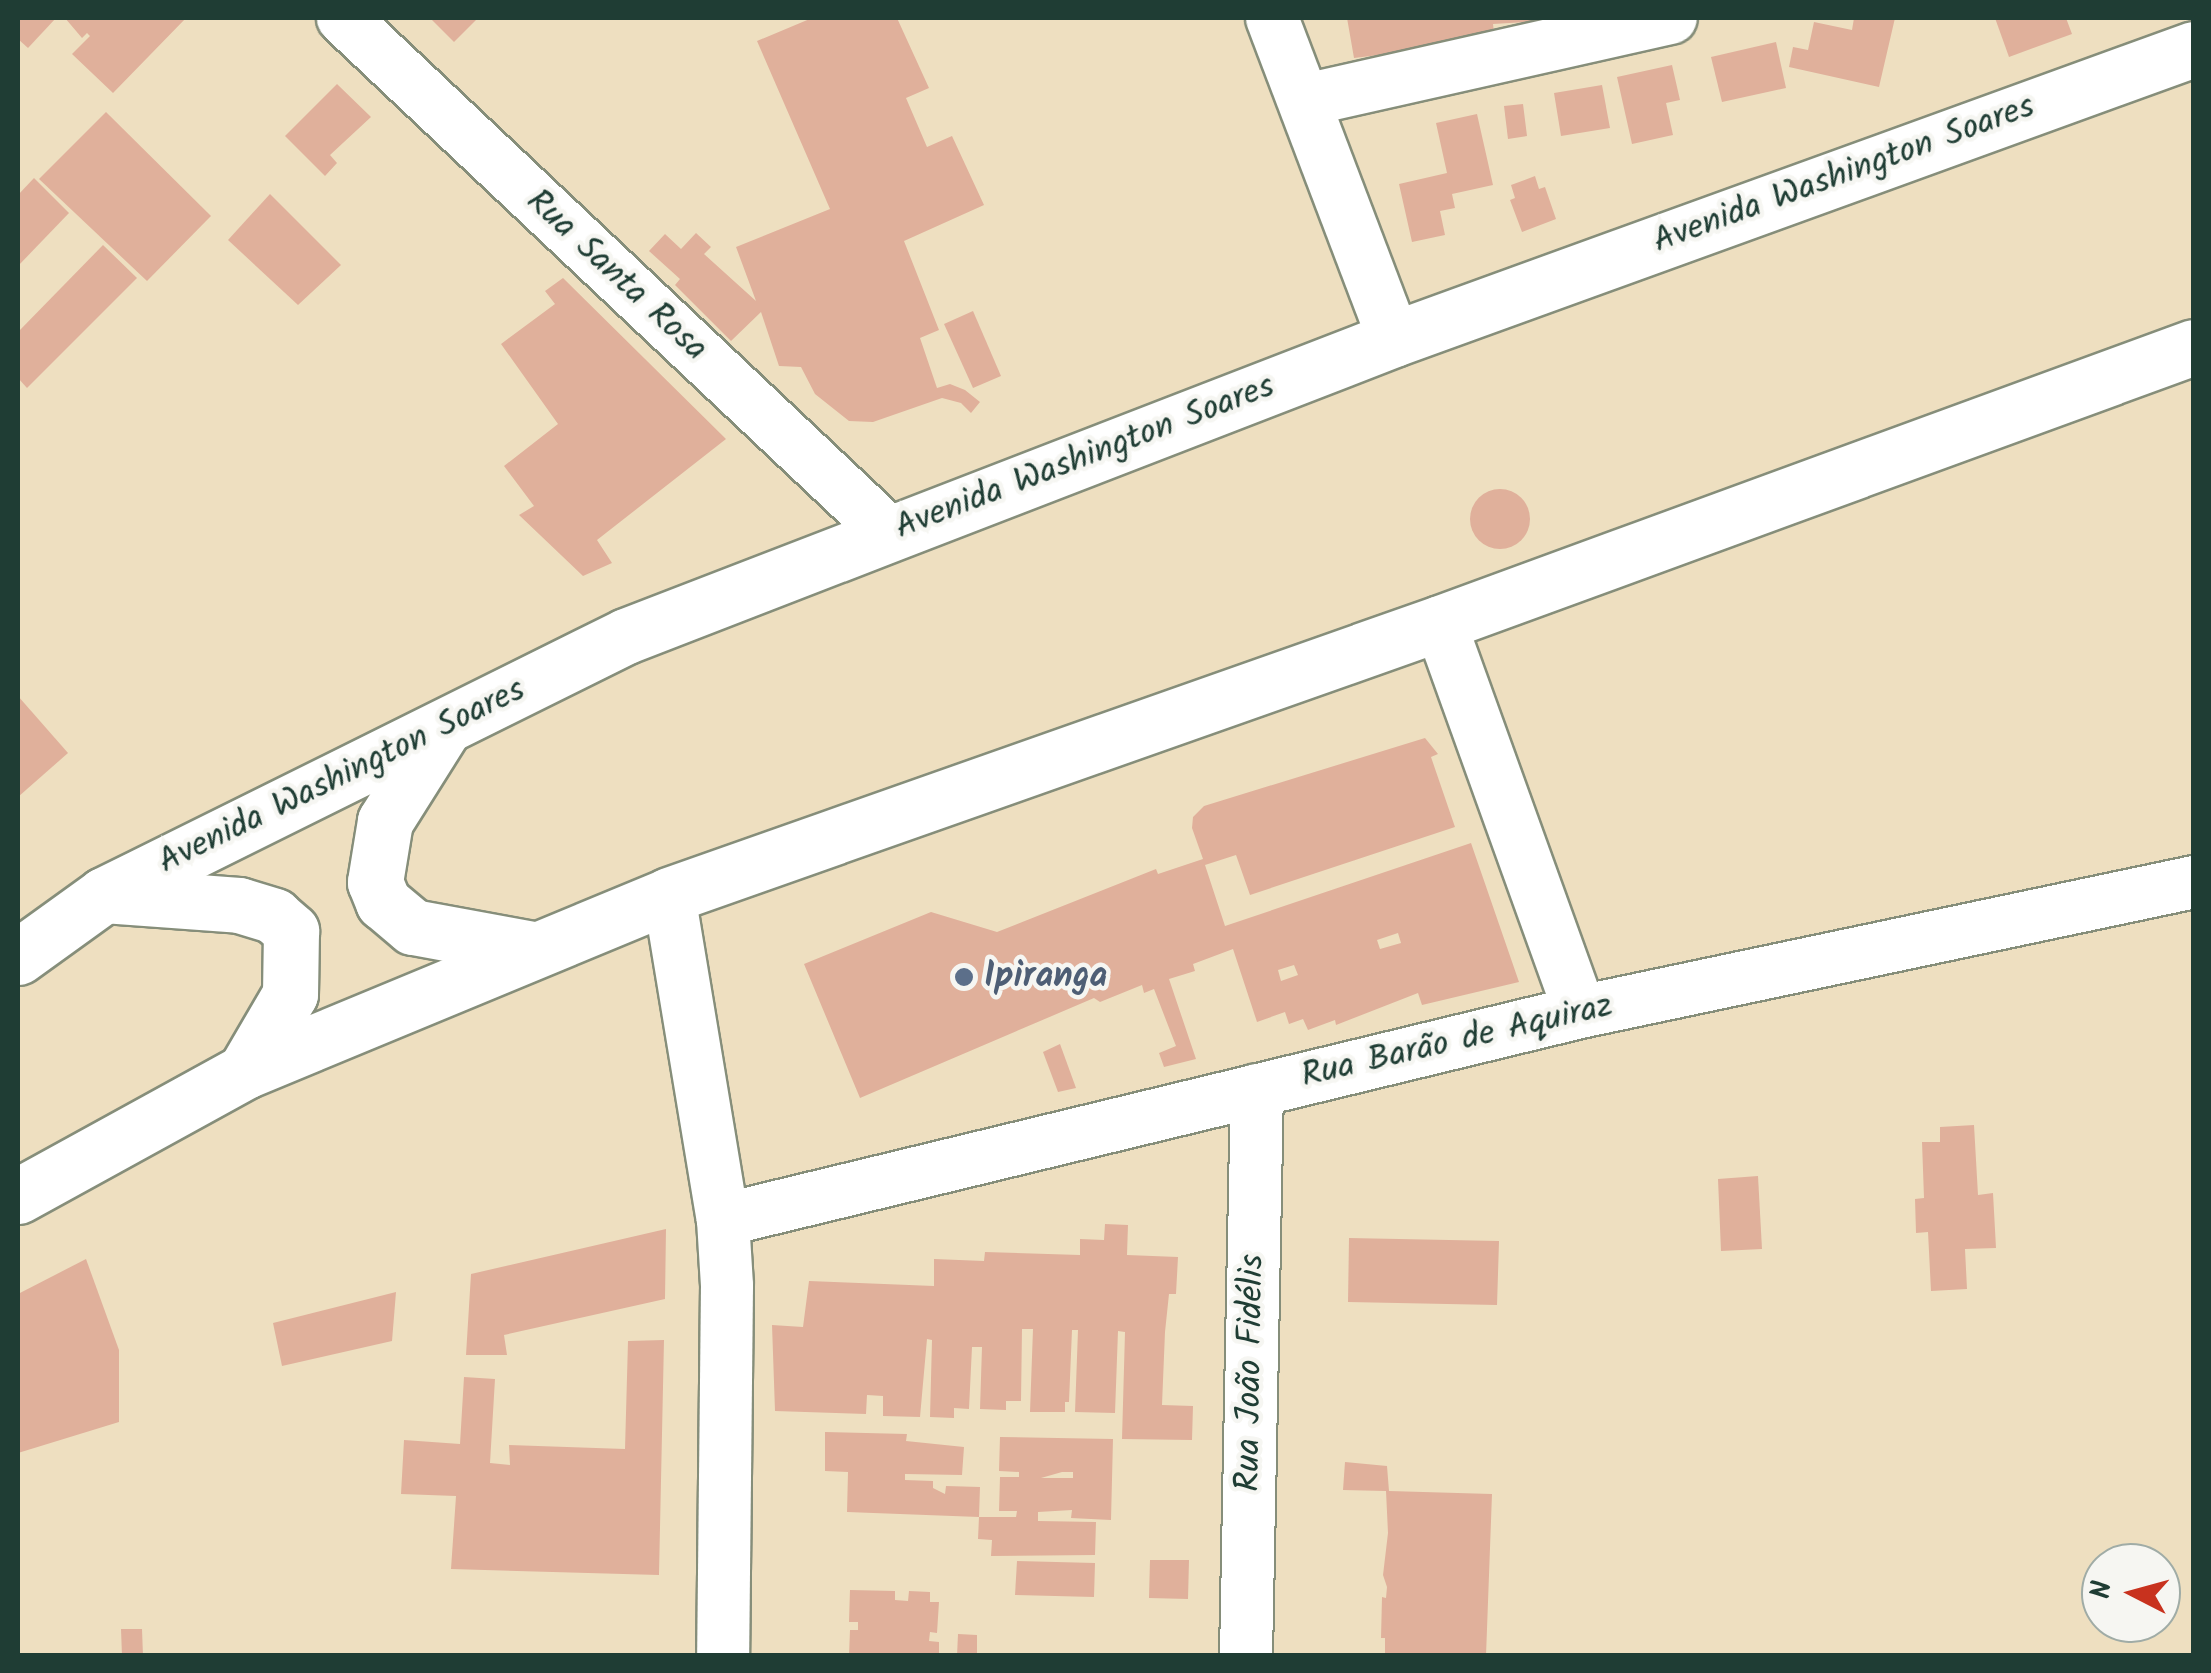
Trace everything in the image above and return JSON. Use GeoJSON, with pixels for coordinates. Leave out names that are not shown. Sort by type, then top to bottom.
{"type":"FeatureCollection","features":[{"type":"Feature","properties":{"kind":"highway","name":"Avenida Washington Soares"},"geometry":{"type":"LineString","coordinates":[[18,958],[104,895],[626,636],[1394,338],[2194,49]]}},
{"type":"Feature","properties":{"kind":"highway"},"geometry":{"type":"LineString","coordinates":[[18,1196],[245,1071],[669,894],[1440,623],[2194,347]]}},
{"type":"Feature","properties":{"kind":"highway"},"geometry":{"type":"LineString","coordinates":[[445,727],[386,821],[375,882],[379,892],[396,916],[412,927],[534,949]]}},
{"type":"Feature","properties":{"kind":"highway"},"geometry":{"type":"LineString","coordinates":[[104,895],[239,905],[274,916],[291,931],[290,994],[245,1071]]}},
{"type":"Feature","properties":{"kind":"street","name":"Rua Santa Rosa"},"geometry":{"type":"LineString","coordinates":[[343,18],[890,534]]}},
{"type":"Feature","properties":{"kind":"street"},"geometry":{"type":"LineString","coordinates":[[1272,18],[1394,338]]}},
{"type":"Feature","properties":{"kind":"street"},"geometry":{"type":"LineString","coordinates":[[1306,100],[1671,18]]}},
{"type":"Feature","properties":{"kind":"street"},"geometry":{"type":"LineString","coordinates":[[1440,623],[1580,1012]]}},
{"type":"Feature","properties":{"kind":"street","name":"Rua Barão de Aquiraz"},"geometry":{"type":"LineString","coordinates":[[723,1220],[1580,1012],[2194,882]]}},
{"type":"Feature","properties":{"kind":"street"},"geometry":{"type":"LineString","coordinates":[[669,894],[723,1220],[727,1305],[723,1656]]}},
{"type":"Feature","properties":{"kind":"street","name":"Rua João Fidélis"},"geometry":{"type":"LineString","coordinates":[[1246,1656],[1257,1090]]}},
{"type":"Feature","properties":{"kind":"building"},"geometry":{"type":"Polygon","coordinates":[[[18,18],[56,18],[28,48],[18,39],[18,18]]]}},
{"type":"Feature","properties":{"kind":"building"},"geometry":{"type":"Polygon","coordinates":[[[65,18],[186,18],[113,93],[72,54],[90,36],[87,33],[82,38],[65,18]]]}},
{"type":"Feature","properties":{"kind":"building"},"geometry":{"type":"Polygon","coordinates":[[[430,18],[478,18],[454,42],[430,18]]]}},
{"type":"Feature","properties":{"kind":"building"},"geometry":{"type":"Polygon","coordinates":[[[812,18],[897,18],[929,88],[906,98],[927,147],[952,136],[984,205],[904,241],[939,330],[920,338],[937,388],[950,384],[965,390],[980,402],[971,413],[961,403],[942,398],[873,422],[849,421],[815,394],[801,367],[779,366],[761,312],[731,341],[675,285],[680,279],[649,251],[665,234],[681,249],[696,233],[711,247],[704,254],[756,301],[736,247],[830,209],[757,41],[812,18]]]}},
{"type":"Feature","properties":{"kind":"building"},"geometry":{"type":"Polygon","coordinates":[[[1347,18],[1541,21],[1493,24],[1495,41],[1354,58],[1347,18]]]}},
{"type":"Feature","properties":{"kind":"building"},"geometry":{"type":"Polygon","coordinates":[[[1854,18],[1895,18],[1879,87],[1789,67],[1793,47],[1808,50],[1814,22],[1852,30],[1854,18]]]}},
{"type":"Feature","properties":{"kind":"building"},"geometry":{"type":"Polygon","coordinates":[[[1995,18],[2066,18],[2072,34],[2009,57],[1995,18]]]}},
{"type":"Feature","properties":{"kind":"building"},"geometry":{"type":"Polygon","coordinates":[[[1776,42],[1786,88],[1722,102],[1711,57],[1776,42]]]}},
{"type":"Feature","properties":{"kind":"building"},"geometry":{"type":"Polygon","coordinates":[[[1672,65],[1680,100],[1666,103],[1673,135],[1632,144],[1617,77],[1672,65]]]}},
{"type":"Feature","properties":{"kind":"building"},"geometry":{"type":"Polygon","coordinates":[[[337,84],[371,117],[330,155],[337,163],[325,176],[285,136],[337,84]]]}},
{"type":"Feature","properties":{"kind":"building"},"geometry":{"type":"Polygon","coordinates":[[[1602,85],[1610,128],[1561,136],[1554,93],[1602,85]]]}},
{"type":"Feature","properties":{"kind":"building"},"geometry":{"type":"Polygon","coordinates":[[[1523,104],[1527,136],[1508,139],[1504,106],[1523,104]]]}},
{"type":"Feature","properties":{"kind":"building"},"geometry":{"type":"Polygon","coordinates":[[[106,112],[211,216],[147,281],[39,179],[106,112]]]}},
{"type":"Feature","properties":{"kind":"building"},"geometry":{"type":"Polygon","coordinates":[[[1477,114],[1493,185],[1452,194],[1455,208],[1440,211],[1445,235],[1412,242],[1399,184],[1447,173],[1436,123],[1477,114]]]}},
{"type":"Feature","properties":{"kind":"building"},"geometry":{"type":"Polygon","coordinates":[[[1535,176],[1539,189],[1545,187],[1556,219],[1522,232],[1510,200],[1515,198],[1511,185],[1535,176]]]}},
{"type":"Feature","properties":{"kind":"building"},"geometry":{"type":"Polygon","coordinates":[[[34,178],[69,213],[18,266],[18,195],[34,178]]]}},
{"type":"Feature","properties":{"kind":"building"},"geometry":{"type":"Polygon","coordinates":[[[270,194],[341,265],[298,305],[228,240],[270,194]]]}},
{"type":"Feature","properties":{"kind":"building"},"geometry":{"type":"Polygon","coordinates":[[[103,245],[137,278],[27,388],[18,378],[18,332],[103,245]]]}},
{"type":"Feature","properties":{"kind":"building"},"geometry":{"type":"Polygon","coordinates":[[[563,278],[726,439],[597,540],[612,563],[583,576],[519,515],[534,506],[504,466],[558,424],[501,344],[555,304],[545,291],[563,278]]]}},
{"type":"Feature","properties":{"kind":"building"},"geometry":{"type":"Polygon","coordinates":[[[973,311],[1001,376],[973,388],[944,324],[973,311]]]}},
{"type":"Feature","properties":{"kind":"building"},"geometry":{"type":"Polygon","coordinates":[[[1500,489],[1521,498],[1530,519],[1521,540],[1500,549],[1479,540],[1470,519],[1479,498],[1500,489]]]}},
{"type":"Feature","properties":{"kind":"building"},"geometry":{"type":"Polygon","coordinates":[[[18,696],[68,753],[18,797],[18,696]]]}},
{"type":"Feature","properties":{"kind":"building"},"geometry":{"type":"Polygon","coordinates":[[[1425,738],[1438,754],[1431,757],[1455,827],[1250,895],[1236,855],[1205,865],[1225,926],[1471,843],[1519,982],[1422,1005],[1418,993],[1336,1025],[1335,1020],[1308,1030],[1303,1019],[1289,1024],[1285,1012],[1257,1022],[1233,949],[1193,964],[1195,971],[1169,979],[1196,1059],[1164,1067],[1159,1053],[1176,1046],[1154,989],[1144,993],[1142,985],[1100,1002],[1094,998],[860,1098],[804,964],[931,912],[997,932],[1156,869],[1158,874],[1203,859],[1192,828],[1193,817],[1204,806],[1425,738]],[[1398,933],[1377,940],[1380,949],[1401,943],[1398,933]],[[1294,965],[1278,970],[1281,981],[1298,975],[1294,965]]]}},
{"type":"Feature","properties":{"kind":"building"},"geometry":{"type":"Polygon","coordinates":[[[1060,1044],[1076,1088],[1058,1092],[1043,1052],[1060,1044]]]}},
{"type":"Feature","properties":{"kind":"building"},"geometry":{"type":"Polygon","coordinates":[[[1974,1125],[1978,1195],[1993,1193],[1996,1248],[1965,1249],[1967,1289],[1931,1291],[1928,1232],[1916,1233],[1915,1199],[1924,1198],[1922,1142],[1940,1142],[1940,1127],[1974,1125]]]}},
{"type":"Feature","properties":{"kind":"building"},"geometry":{"type":"Polygon","coordinates":[[[1758,1176],[1762,1249],[1721,1251],[1718,1179],[1758,1176]]]}},
{"type":"Feature","properties":{"kind":"building"},"geometry":{"type":"Polygon","coordinates":[[[1105,1224],[1128,1225],[1127,1255],[1178,1257],[1176,1294],[1169,1294],[1162,1405],[1193,1406],[1192,1440],[1122,1439],[1125,1332],[1118,1331],[1115,1413],[1075,1412],[1078,1330],[1072,1330],[1069,1402],[1065,1402],[1065,1412],[1030,1412],[1033,1329],[1022,1329],[1021,1401],[1006,1401],[1006,1410],[980,1409],[982,1347],[972,1347],[969,1409],[954,1408],[954,1418],[930,1417],[932,1340],[927,1339],[920,1417],[883,1416],[883,1396],[867,1395],[866,1414],[775,1411],[772,1325],[803,1327],[809,1281],[934,1286],[934,1259],[984,1261],[985,1252],[1080,1255],[1080,1239],[1104,1240],[1105,1224]]]}},
{"type":"Feature","properties":{"kind":"building"},"geometry":{"type":"Polygon","coordinates":[[[666,1229],[665,1299],[504,1335],[507,1355],[466,1355],[471,1274],[666,1229]]]}},
{"type":"Feature","properties":{"kind":"building"},"geometry":{"type":"Polygon","coordinates":[[[1349,1238],[1499,1241],[1497,1305],[1348,1302],[1349,1238]]]}},
{"type":"Feature","properties":{"kind":"building"},"geometry":{"type":"Polygon","coordinates":[[[86,1259],[119,1350],[119,1422],[18,1453],[18,1294],[86,1259]]]}},
{"type":"Feature","properties":{"kind":"building"},"geometry":{"type":"Polygon","coordinates":[[[396,1292],[392,1341],[282,1366],[273,1323],[396,1292]]]}},
{"type":"Feature","properties":{"kind":"building"},"geometry":{"type":"Polygon","coordinates":[[[664,1340],[659,1575],[451,1569],[456,1496],[401,1494],[404,1440],[460,1444],[464,1377],[495,1379],[490,1463],[510,1465],[509,1445],[625,1449],[628,1341],[664,1340]]]}},
{"type":"Feature","properties":{"kind":"building"},"geometry":{"type":"Polygon","coordinates":[[[825,1432],[907,1434],[906,1441],[964,1447],[962,1475],[905,1474],[905,1480],[933,1481],[933,1488],[945,1494],[946,1486],[980,1487],[979,1517],[847,1512],[848,1472],[825,1471],[825,1432]]]}},
{"type":"Feature","properties":{"kind":"building"},"geometry":{"type":"Polygon","coordinates":[[[1000,1437],[1113,1439],[1111,1520],[1071,1518],[1072,1510],[1038,1512],[1038,1521],[1096,1522],[1095,1555],[991,1556],[992,1540],[978,1539],[979,1517],[1016,1517],[1017,1511],[999,1511],[1000,1477],[1019,1477],[1019,1472],[999,1471],[1000,1437]],[[1062,1472],[1041,1478],[1073,1478],[1073,1472],[1062,1472]]]}},
{"type":"Feature","properties":{"kind":"building"},"geometry":{"type":"Polygon","coordinates":[[[1345,1462],[1387,1466],[1389,1491],[1492,1494],[1486,1656],[1385,1656],[1385,1638],[1381,1638],[1382,1597],[1386,1598],[1387,1587],[1383,1575],[1388,1533],[1386,1491],[1343,1490],[1345,1462]]]}},
{"type":"Feature","properties":{"kind":"building"},"geometry":{"type":"Polygon","coordinates":[[[1150,1560],[1189,1560],[1188,1599],[1149,1598],[1150,1560]]]}},
{"type":"Feature","properties":{"kind":"building"},"geometry":{"type":"Polygon","coordinates":[[[1017,1561],[1095,1563],[1094,1597],[1015,1595],[1017,1561]]]}},
{"type":"Feature","properties":{"kind":"building"},"geometry":{"type":"Polygon","coordinates":[[[850,1590],[895,1591],[895,1600],[908,1601],[909,1591],[930,1592],[930,1602],[939,1602],[937,1633],[930,1632],[929,1641],[939,1642],[939,1656],[849,1656],[850,1630],[858,1630],[858,1622],[849,1622],[850,1590]]]}},
{"type":"Feature","properties":{"kind":"building"},"geometry":{"type":"Polygon","coordinates":[[[121,1629],[142,1629],[143,1656],[122,1656],[121,1629]]]}},
{"type":"Feature","properties":{"kind":"building"},"geometry":{"type":"Polygon","coordinates":[[[958,1634],[977,1635],[977,1656],[957,1656],[958,1634]]]}},
{"type":"Feature","properties":{"kind":"place","name":"Ipiranga"},"geometry":{"type":"Point","coordinates":[964,977]}}]}
